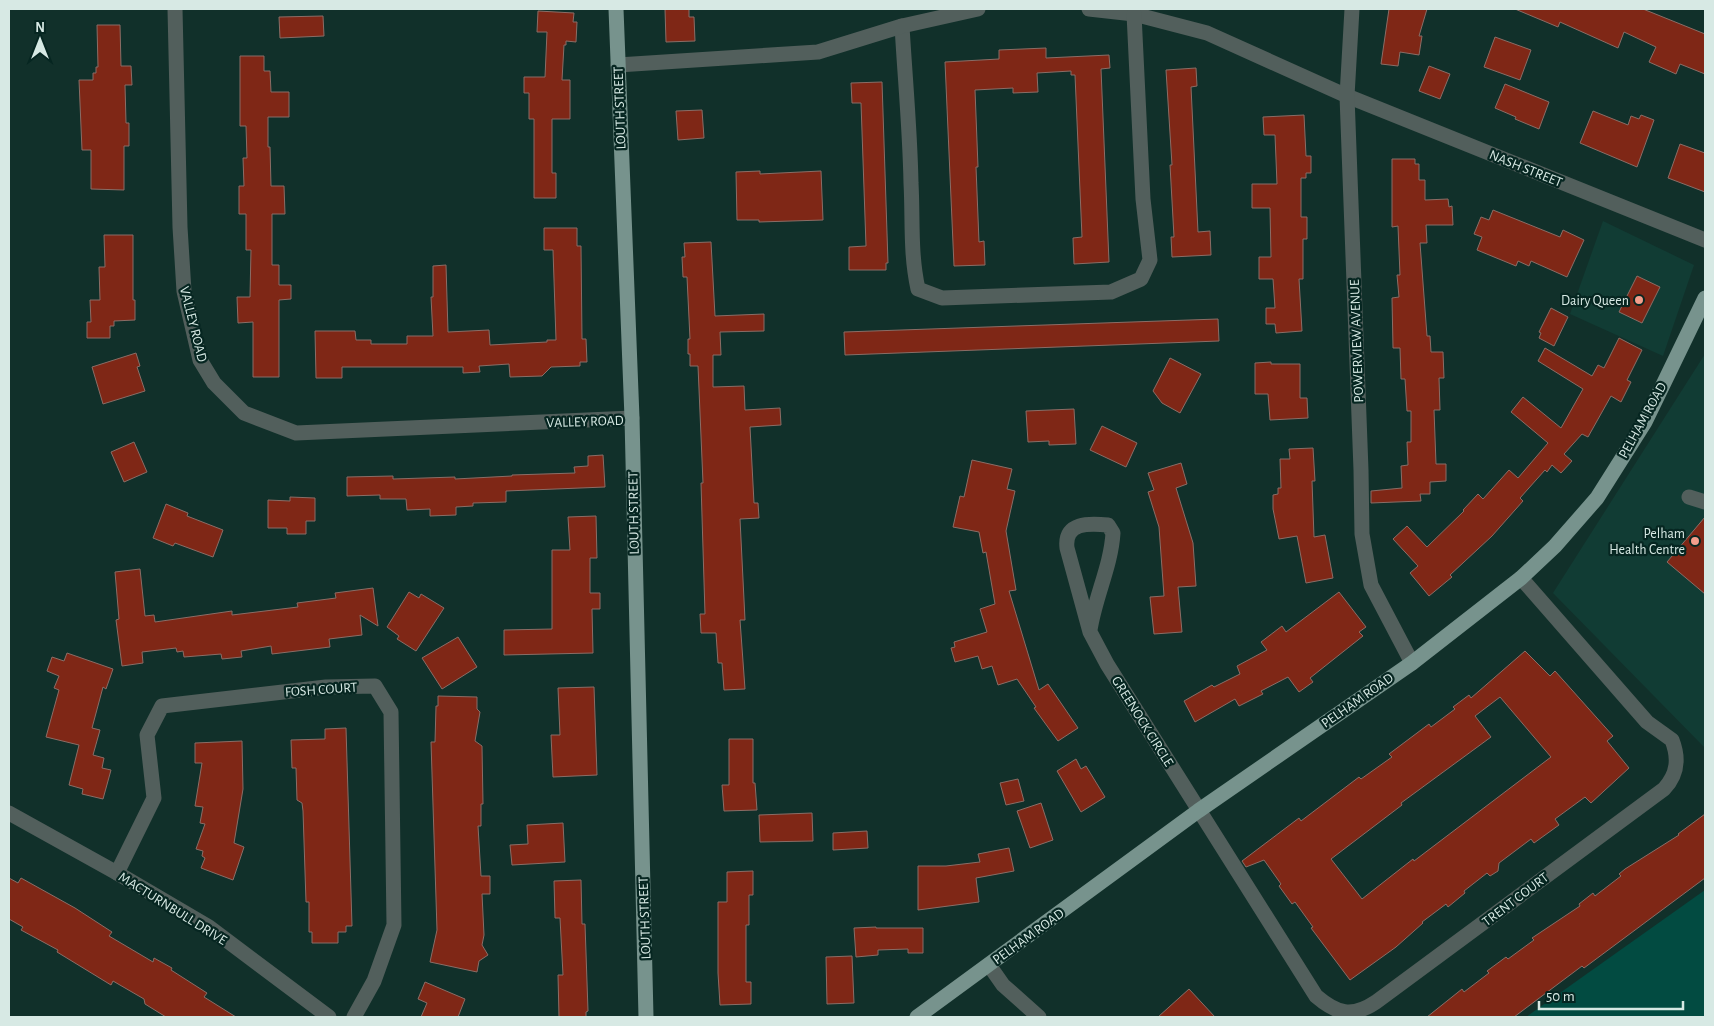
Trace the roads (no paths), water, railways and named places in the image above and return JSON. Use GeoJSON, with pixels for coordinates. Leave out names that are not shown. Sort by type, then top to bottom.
{"type":"FeatureCollection","features":[{"type":"Feature","properties":{"kind":"main road","name":"LOUTH STREET"},"geometry":{"type":"LineString","coordinates":[[616,9],[632,418],[638,714],[648,1014]]}},
{"type":"Feature","properties":{"kind":"main road","name":"PELHAM ROAD"},"geometry":{"type":"LineString","coordinates":[[917,1017],[1198,810],[1412,663],[1521,578],[1554,546],[1597,498],[1645,422],[1705,298]]}},
{"type":"Feature","properties":{"kind":"street","name":"VALLEY ROAD"},"geometry":{"type":"LineString","coordinates":[[175,9],[180,227],[184,290],[200,360],[214,383],[244,413],[296,433],[632,418]]}},
{"type":"Feature","properties":{"kind":"street"},"geometry":{"type":"LineString","coordinates":[[618,65],[818,52],[902,26],[978,9]]}},
{"type":"Feature","properties":{"kind":"street","name":"NASH STREET"},"geometry":{"type":"LineString","coordinates":[[1089,9],[1134,14],[1206,33],[1347,96],[1705,240]]}},
{"type":"Feature","properties":{"kind":"street","name":"POWERVIEW AVENUE"},"geometry":{"type":"LineString","coordinates":[[1352,9],[1347,96],[1362,534],[1371,585],[1412,663]]}},
{"type":"Feature","properties":{"kind":"street"},"geometry":{"type":"LineString","coordinates":[[902,26],[912,183],[912,244],[918,289],[942,298],[1110,292],[1141,279],[1150,260],[1143,199],[1134,14]]}},
{"type":"Feature","properties":{"kind":"street"},"geometry":{"type":"LineString","coordinates":[[1689,497],[1705,502]]}},
{"type":"Feature","properties":{"kind":"street","name":"GREENOCK CIRCLE"},"geometry":{"type":"LineString","coordinates":[[1090,630],[1093,610],[1112,547],[1113,533],[1108,525],[1094,523],[1080,525],[1071,531],[1066,540],[1090,630],[1107,664],[1198,810]]}},
{"type":"Feature","properties":{"kind":"street","name":"TRENT COURT"},"geometry":{"type":"LineString","coordinates":[[1198,810],[1316,996],[1329,1007],[1340,1012],[1358,1011],[1376,1002],[1664,789],[1672,779],[1677,768],[1677,755],[1672,740],[1647,722],[1521,578]]}},
{"type":"Feature","properties":{"kind":"street","name":"FOSH COURT"},"geometry":{"type":"LineString","coordinates":[[117,872],[154,798],[147,735],[162,706],[326,687],[375,686],[391,712],[394,925],[374,981],[354,1017]]}},
{"type":"Feature","properties":{"kind":"street","name":"MACTURNBULL DRIVE"},"geometry":{"type":"LineString","coordinates":[[9,813],[117,872],[209,927],[329,1017]]}},
{"type":"Feature","properties":{"kind":"street"},"geometry":{"type":"LineString","coordinates":[[989,965],[1004,985],[1039,1017]]}},
{"type":"Feature","properties":{"kind":"place","name":"Dairy Queen"},"geometry":{"type":"Point","coordinates":[1639,300]}},
{"type":"Feature","properties":{"kind":"place","name":"Pelham Health Centre"},"geometry":{"type":"Point","coordinates":[1695,541]}}]}
